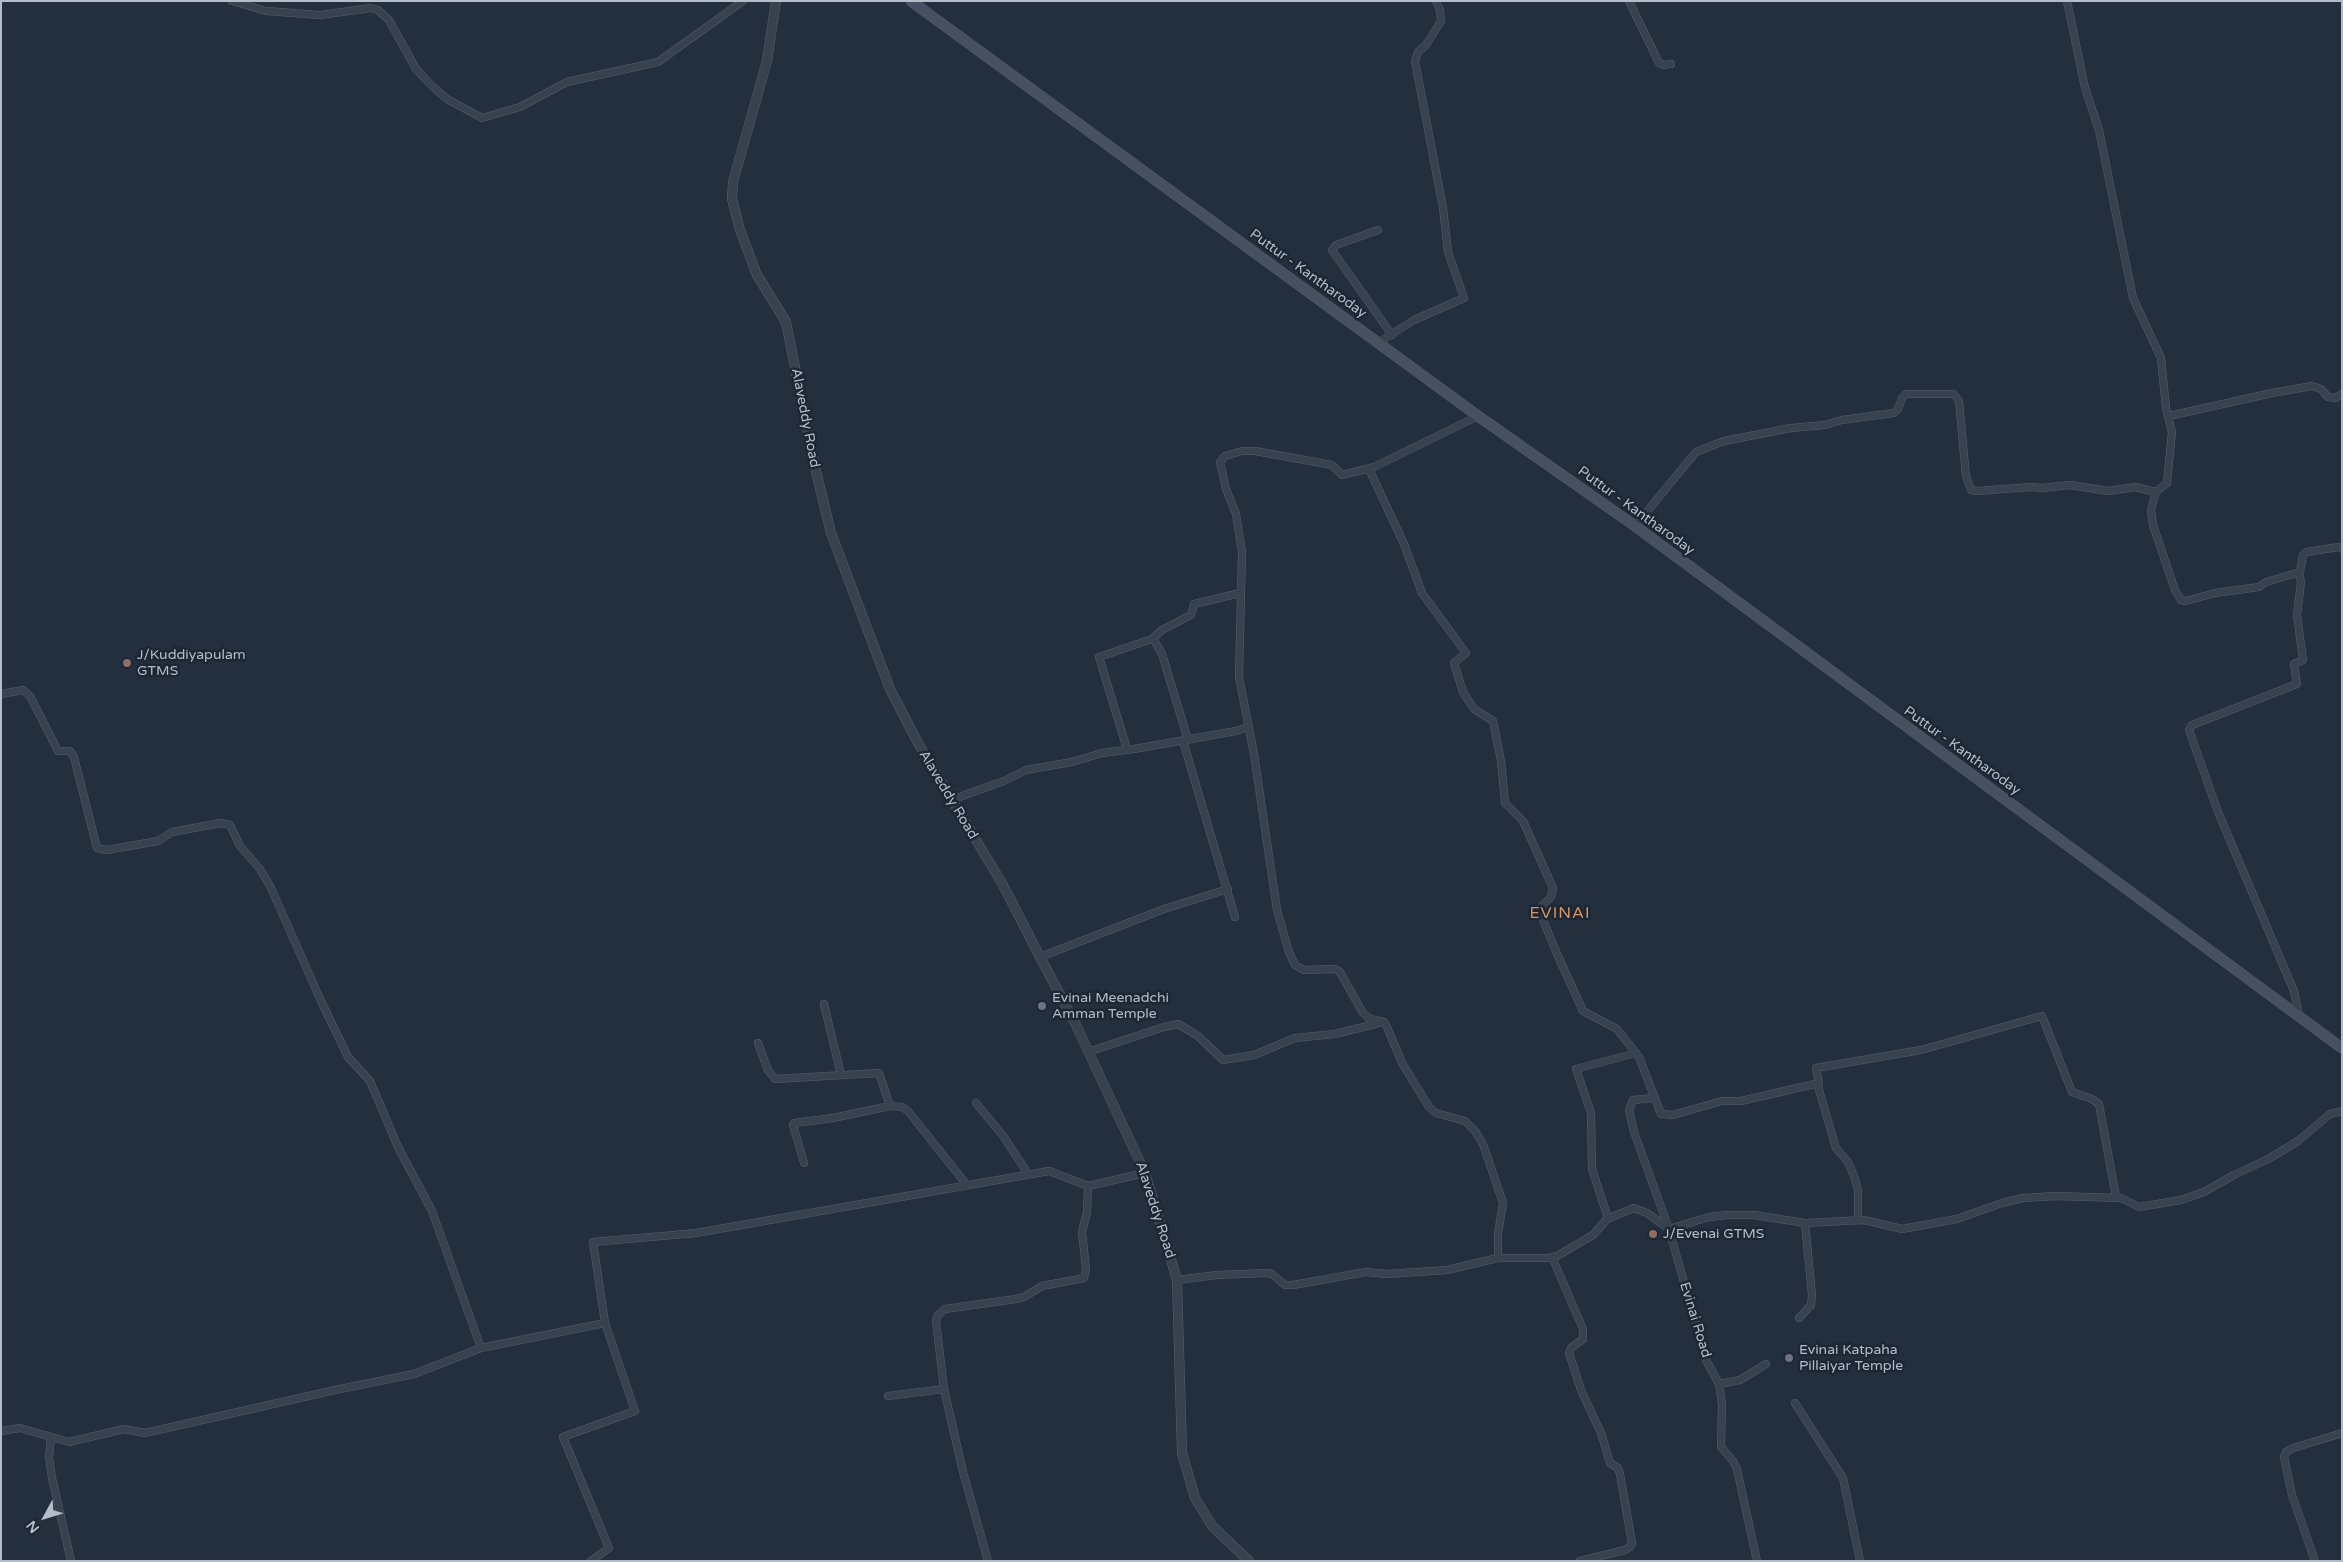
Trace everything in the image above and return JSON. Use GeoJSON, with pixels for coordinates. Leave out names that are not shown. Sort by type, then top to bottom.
{"type":"FeatureCollection","features":[{"type":"Feature","properties":{"kind":"main road","name":"Puttur - Kantharoday"},"geometry":{"type":"LineString","coordinates":[[911,1],[1478,416],[1635,526],[2342,1048]]}},
{"type":"Feature","properties":{"kind":"street"},"geometry":{"type":"LineString","coordinates":[[232,1],[266,11],[320,15],[371,8],[378,10],[389,20],[416,68],[431,85],[447,99],[482,118],[520,107],[567,82],[658,62],[743,1]]}},
{"type":"Feature","properties":{"kind":"street","name":"Alaveddy Road"},"geometry":{"type":"LineString","coordinates":[[776,1],[767,62],[733,182],[732,200],[740,230],[757,274],[786,322],[814,463],[831,533],[890,688],[919,746],[1003,885],[1088,1052],[1145,1173],[1177,1280],[1182,1453],[1195,1498],[1212,1526],[1249,1561]]}},
{"type":"Feature","properties":{"kind":"street"},"geometry":{"type":"LineString","coordinates":[[1378,343],[1414,320],[1464,298],[1448,252],[1443,208],[1414,61],[1418,52],[1426,45],[1441,21],[1440,10],[1436,1]]}},
{"type":"Feature","properties":{"kind":"street"},"geometry":{"type":"LineString","coordinates":[[1629,1],[1659,63],[1664,65],[1671,64]]}},
{"type":"Feature","properties":{"kind":"street"},"geometry":{"type":"LineString","coordinates":[[2067,1],[2085,88],[2099,130],[2133,298],[2161,358],[2172,432],[2167,484],[2156,492],[2151,510],[2153,525],[2175,590],[2181,600],[2186,601],[2214,593],[2259,587],[2266,582],[2302,570],[2303,556],[2306,552],[2339,547],[2342,549]]}},
{"type":"Feature","properties":{"kind":"street"},"geometry":{"type":"LineString","coordinates":[[1378,230],[1336,245],[1332,250],[1392,335]]}},
{"type":"Feature","properties":{"kind":"street"},"geometry":{"type":"LineString","coordinates":[[2169,416],[2263,394],[2312,386],[2328,396],[2336,398],[2342,394]]}},
{"type":"Feature","properties":{"kind":"street"},"geometry":{"type":"LineString","coordinates":[[1635,526],[1696,452],[1724,441],[1894,413],[1906,394],[1954,394],[1959,401],[1966,476],[1971,490],[2042,488],[2070,485],[2108,491],[2134,487],[2156,492]]}},
{"type":"Feature","properties":{"kind":"street"},"geometry":{"type":"LineString","coordinates":[[1384,1022],[1370,1019],[1363,1013],[1340,972],[1334,968],[1304,970],[1295,965],[1276,910],[1254,754],[1239,677],[1242,552],[1236,514],[1226,489],[1220,462],[1225,456],[1242,451],[1255,451],[1332,465],[1342,474],[1369,468],[1478,416]]}},
{"type":"Feature","properties":{"kind":"street"},"geometry":{"type":"LineString","coordinates":[[1369,468],[1404,544],[1422,593],[1466,653],[1454,663],[1463,692],[1474,709],[1488,716],[1493,721],[1501,761],[1505,803],[1523,820],[1553,888],[1551,897],[1540,908],[1542,918],[1583,1011],[1617,1029],[1636,1053],[1661,1114],[1673,1115],[1722,1101],[1741,1101],[1817,1083]]}},
{"type":"Feature","properties":{"kind":"street"},"geometry":{"type":"LineString","coordinates":[[2299,572],[2301,582],[2297,614],[2303,660],[2294,664],[2297,684],[2192,725],[2189,730],[2218,812],[2294,991],[2299,1016]]}},
{"type":"Feature","properties":{"kind":"street"},"geometry":{"type":"LineString","coordinates":[[1127,749],[1099,657],[1152,639],[1162,630],[1191,615],[1194,604],[1240,593]]}},
{"type":"Feature","properties":{"kind":"street"},"geometry":{"type":"LineString","coordinates":[[1154,640],[1162,654],[1235,917]]}},
{"type":"Feature","properties":{"kind":"street"},"geometry":{"type":"LineString","coordinates":[[1,694],[23,690],[30,696],[58,751],[70,751],[74,757],[97,848],[107,850],[158,841],[172,832],[221,823],[230,825],[240,846],[260,869],[271,888],[348,1057],[370,1081],[398,1147],[425,1195],[481,1348]]}},
{"type":"Feature","properties":{"kind":"street"},"geometry":{"type":"LineString","coordinates":[[951,800],[1004,781],[1026,770],[1127,749],[1236,731],[1248,727]]}},
{"type":"Feature","properties":{"kind":"street"},"geometry":{"type":"LineString","coordinates":[[1040,956],[1164,909],[1211,893],[1228,890]]}},
{"type":"Feature","properties":{"kind":"street"},"geometry":{"type":"LineString","coordinates":[[824,1004],[842,1075]]}},
{"type":"Feature","properties":{"kind":"street"},"geometry":{"type":"LineString","coordinates":[[1858,1220],[1858,1190],[1848,1162],[1836,1148],[1817,1083],[1816,1068],[1921,1050],[2042,1016],[2072,1092],[2092,1099],[2099,1104],[2116,1198]]}},
{"type":"Feature","properties":{"kind":"street"},"geometry":{"type":"LineString","coordinates":[[1088,1052],[1178,1024],[1198,1036],[1223,1060],[1254,1054],[1295,1038],[1335,1034],[1384,1022]]}},
{"type":"Feature","properties":{"kind":"street"},"geometry":{"type":"LineString","coordinates":[[1384,1022],[1402,1063],[1429,1106],[1436,1113],[1465,1121],[1475,1131],[1482,1144],[1503,1203],[1498,1234],[1498,1258]]}},
{"type":"Feature","properties":{"kind":"street"},"geometry":{"type":"LineString","coordinates":[[758,1043],[768,1070],[776,1079],[879,1074],[890,1106]]}},
{"type":"Feature","properties":{"kind":"street"},"geometry":{"type":"LineString","coordinates":[[1608,1218],[1592,1169],[1591,1113],[1576,1069],[1636,1053]]}},
{"type":"Feature","properties":{"kind":"street","name":"Evinai Road"},"geometry":{"type":"LineString","coordinates":[[1654,1098],[1634,1100],[1629,1110],[1634,1132],[1669,1229],[1706,1360],[1719,1384],[1722,1404],[1721,1447],[1737,1469],[1757,1561]]}},
{"type":"Feature","properties":{"kind":"street"},"geometry":{"type":"LineString","coordinates":[[976,1102],[1004,1137],[1028,1174]]}},
{"type":"Feature","properties":{"kind":"street"},"geometry":{"type":"LineString","coordinates":[[804,1163],[792,1125],[794,1123],[833,1118],[890,1106],[902,1107],[908,1111],[966,1184]]}},
{"type":"Feature","properties":{"kind":"street"},"geometry":{"type":"LineString","coordinates":[[1177,1280],[1217,1275],[1267,1273],[1286,1285],[1293,1285],[1366,1272],[1387,1274],[1447,1270],[1498,1258],[1552,1257],[1593,1235],[1608,1218],[1634,1208],[1640,1209],[1669,1229],[1709,1217],[1728,1215],[1754,1215],[1805,1223],[1874,1221],[1902,1229],[1957,1219],[2002,1203],[2023,1198],[2056,1196],[2116,1198],[2139,1207],[2181,1200],[2204,1192],[2270,1158],[2298,1141],[2330,1114],[2342,1111]]}},
{"type":"Feature","properties":{"kind":"street"},"geometry":{"type":"LineString","coordinates":[[590,1561],[609,1548],[563,1437],[635,1411],[605,1323],[593,1242],[696,1233],[966,1184],[1049,1171],[1088,1186],[1145,1173]]}},
{"type":"Feature","properties":{"kind":"street"},"geometry":{"type":"LineString","coordinates":[[988,1561],[963,1472],[944,1390],[936,1321],[938,1315],[946,1310],[1016,1299],[1024,1297],[1042,1286],[1084,1278],[1086,1269],[1082,1232],[1087,1212],[1088,1186]]}},
{"type":"Feature","properties":{"kind":"street"},"geometry":{"type":"LineString","coordinates":[[1799,1318],[1811,1305],[1812,1295],[1805,1223]]}},
{"type":"Feature","properties":{"kind":"street"},"geometry":{"type":"LineString","coordinates":[[1552,1257],[1583,1329],[1583,1339],[1571,1348],[1569,1353],[1581,1390],[1601,1433],[1610,1463],[1618,1468],[1620,1474],[1632,1543],[1630,1548],[1580,1561]]}},
{"type":"Feature","properties":{"kind":"street"},"geometry":{"type":"LineString","coordinates":[[1,1431],[20,1428],[69,1442],[124,1429],[145,1433],[414,1374],[481,1348],[605,1323]]}},
{"type":"Feature","properties":{"kind":"street"},"geometry":{"type":"LineString","coordinates":[[1719,1384],[1740,1380],[1766,1364]]}},
{"type":"Feature","properties":{"kind":"street"},"geometry":{"type":"LineString","coordinates":[[888,1396],[944,1390]]}},
{"type":"Feature","properties":{"kind":"street"},"geometry":{"type":"LineString","coordinates":[[1795,1403],[1843,1478],[1860,1561]]}},
{"type":"Feature","properties":{"kind":"street"},"geometry":{"type":"LineString","coordinates":[[2315,1561],[2292,1495],[2284,1457],[2286,1452],[2293,1448],[2342,1433]]}},
{"type":"Feature","properties":{"kind":"street"},"geometry":{"type":"LineString","coordinates":[[51,1436],[49,1457],[52,1478],[71,1561]]}},
{"type":"Feature","properties":{"kind":"place","name":"J/Kuddiyapulam GTMS"},"geometry":{"type":"Point","coordinates":[127,663]}},
{"type":"Feature","properties":{"kind":"place","name":"Evinai Meenadchi Amman Temple"},"geometry":{"type":"Point","coordinates":[1042,1006]}},
{"type":"Feature","properties":{"kind":"place","name":"J/Evenai GTMS"},"geometry":{"type":"Point","coordinates":[1653,1234]}},
{"type":"Feature","properties":{"kind":"place","name":"Evinai Katpaha Pillaiyar Temple"},"geometry":{"type":"Point","coordinates":[1789,1358]}},
{"type":"Feature","properties":{"kind":"district","name":"EVINAI"},"geometry":{"type":"Point","coordinates":[1560,914]}}]}
